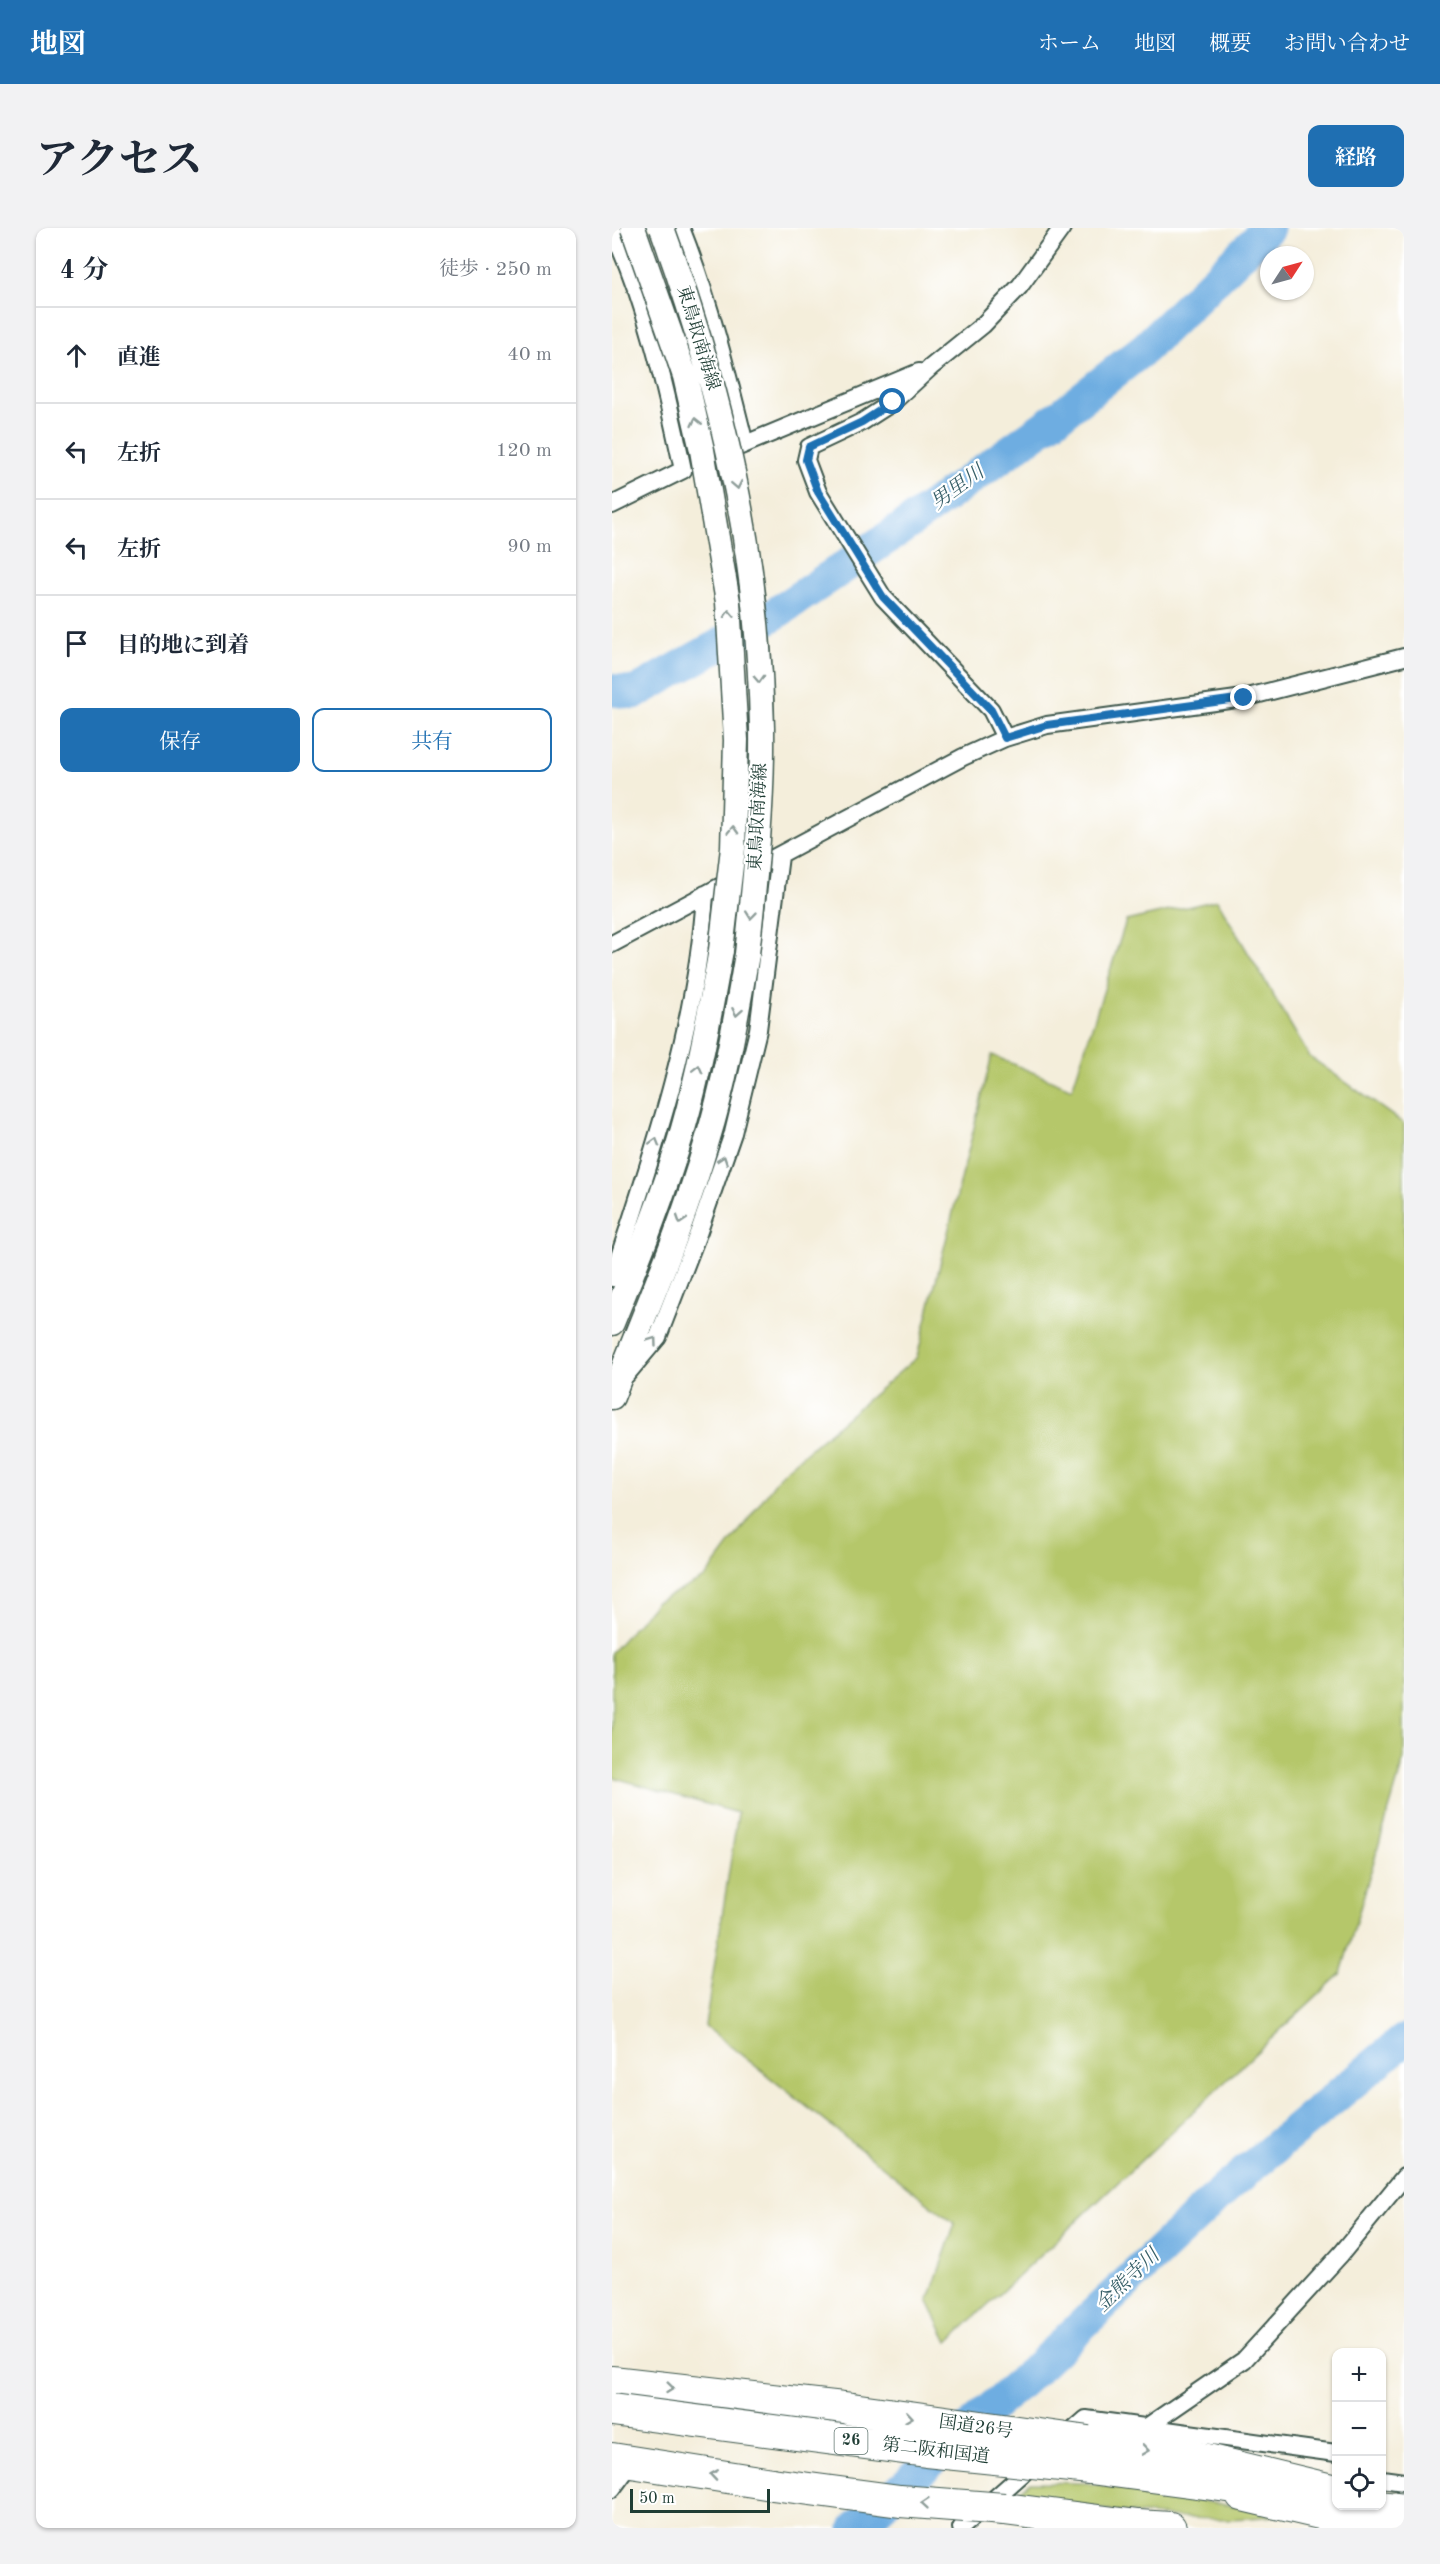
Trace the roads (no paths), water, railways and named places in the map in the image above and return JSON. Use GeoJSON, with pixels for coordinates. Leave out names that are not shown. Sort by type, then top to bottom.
{"type":"FeatureCollection","features":[{"type":"Feature","properties":{"kind":"highway","name":"国道26号"},"geometry":{"type":"LineString","coordinates":[[612,2382],[852,2409],[1089,2455],[1191,2456],[1332,2490]]}},
{"type":"Feature","properties":{"kind":"highway","name":"第二阪和国道"},"geometry":{"type":"LineString","coordinates":[[612,2409],[926,2451],[1089,2455],[1189,2482],[1384,2528]]}},
{"type":"Feature","properties":{"kind":"highway"},"geometry":{"type":"LineString","coordinates":[[622,2461],[772,2484],[900,2500],[1170,2528]]}},
{"type":"Feature","properties":{"kind":"highway","name":"第二阪和国道"},"geometry":{"type":"LineString","coordinates":[[1189,2482],[1332,2500]]}},
{"type":"Feature","properties":{"kind":"highway"},"geometry":{"type":"LineString","coordinates":[[1386,2503],[1404,2509]]}},
{"type":"Feature","properties":{"kind":"highway"},"geometry":{"type":"LineString","coordinates":[[1386,2507],[1404,2509]]}},
{"type":"Feature","properties":{"kind":"main road","name":"東鳥取南海線"},"geometry":{"type":"LineString","coordinates":[[612,1323],[650,1229],[682,1131],[705,1044],[721,950],[733,848],[736,740],[728,602],[702,450],[685,376],[633,228]]}},
{"type":"Feature","properties":{"kind":"main road","name":"東鳥取南海線"},"geometry":{"type":"LineString","coordinates":[[614,1391],[675,1238],[708,1141],[731,1049],[747,954],[757,854],[762,728],[754,600],[745,524],[728,442],[709,368],[662,228]]}},
{"type":"Feature","properties":{"kind":"street"},"geometry":{"type":"LineString","coordinates":[[681,228],[724,358],[745,444]]}},
{"type":"Feature","properties":{"kind":"street"},"geometry":{"type":"LineString","coordinates":[[1005,738],[991,710],[883,597],[818,492],[806,460],[809,447],[862,422],[893,402],[931,367],[983,325],[1020,286],[1062,228]]}},
{"type":"Feature","properties":{"kind":"street"},"geometry":{"type":"LineString","coordinates":[[612,229],[622,251],[654,347],[683,470]]}},
{"type":"Feature","properties":{"kind":"street"},"geometry":{"type":"LineString","coordinates":[[612,505],[683,470],[931,367]]}},
{"type":"Feature","properties":{"kind":"street"},"geometry":{"type":"LineString","coordinates":[[612,944],[963,757],[1005,738],[1047,725],[1244,698],[1404,657]]}},
{"type":"Feature","properties":{"kind":"street"},"geometry":{"type":"LineString","coordinates":[[614,1391],[658,1337],[699,1231],[733,1133],[758,1030],[780,856]]}},
{"type":"Feature","properties":{"kind":"street"},"geometry":{"type":"LineString","coordinates":[[612,1278],[641,1191],[682,1045],[703,926],[705,894]]}},
{"type":"Feature","properties":{"kind":"street"},"geometry":{"type":"LineString","coordinates":[[1148,2426],[1244,2360],[1341,2254],[1404,2177]]}},
{"type":"Feature","properties":{"kind":"street"},"geometry":{"type":"LineString","coordinates":[[961,2528],[1086,2419],[1332,2452]]}},
{"type":"Feature","properties":{"kind":"street"},"geometry":{"type":"LineString","coordinates":[[612,2489],[622,2461]]}},
{"type":"Feature","properties":{"kind":"street"},"geometry":{"type":"LineString","coordinates":[[1290,2480],[1312,2474],[1332,2474]]}},
{"type":"Feature","properties":{"kind":"street"},"geometry":{"type":"LineString","coordinates":[[1386,2480],[1404,2482]]}},
{"type":"Feature","properties":{"kind":"waterway","name":"男里川"},"geometry":{"type":"LineString","coordinates":[[612,690],[634,693],[773,615],[902,528],[1063,413],[1145,348],[1268,228]]}},
{"type":"Feature","properties":{"kind":"waterway","name":"金熊寺川"},"geometry":{"type":"LineString","coordinates":[[856,2528],[1041,2364],[1226,2188],[1404,2040]]}}]}
